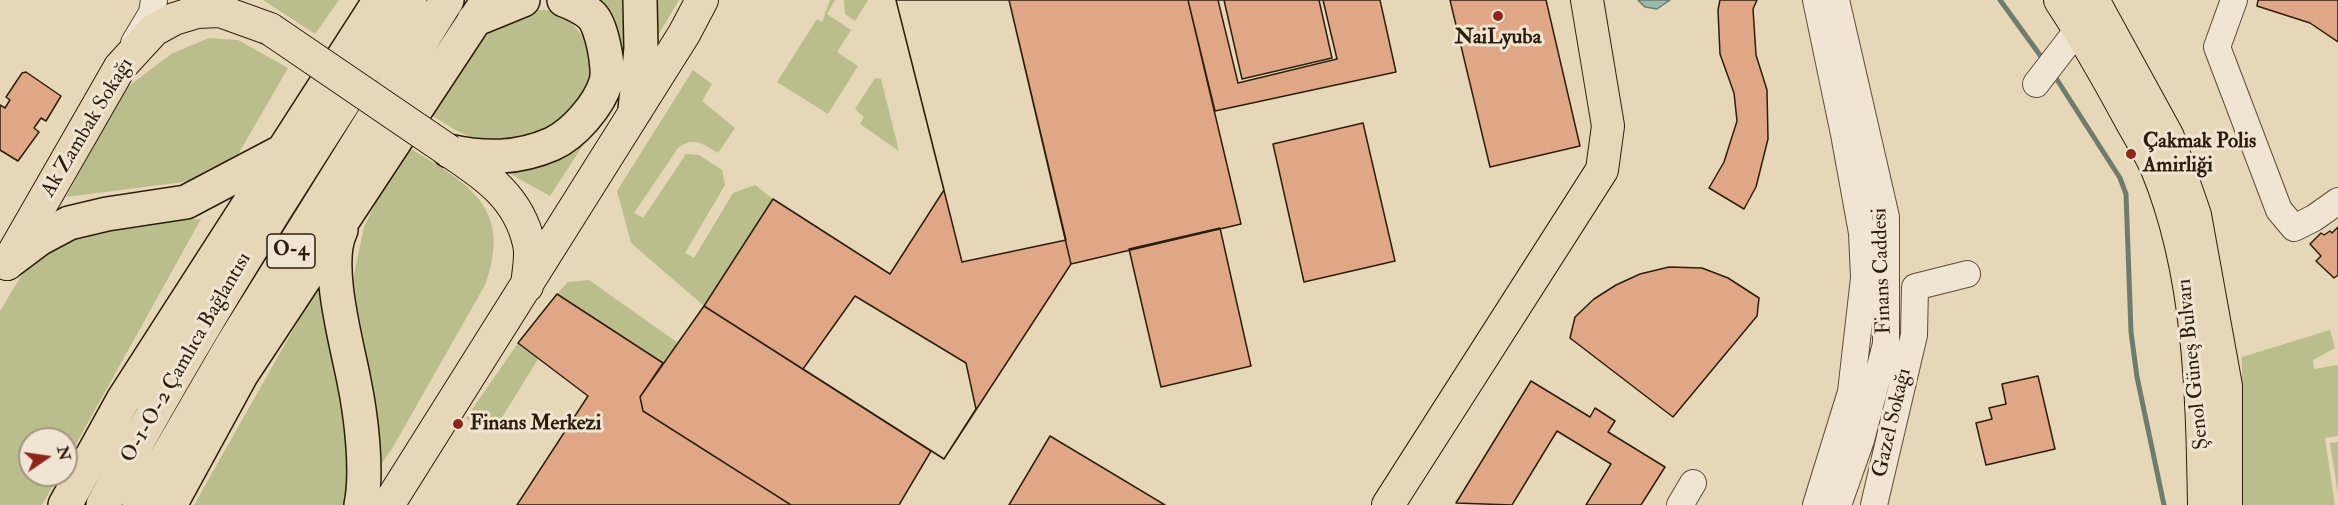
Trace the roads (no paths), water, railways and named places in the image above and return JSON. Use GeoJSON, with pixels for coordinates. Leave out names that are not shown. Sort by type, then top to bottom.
{"type":"FeatureCollection","features":[{"type":"Feature","properties":{"kind":"highway"},"geometry":{"type":"LineString","coordinates":[[65,505],[123,400],[380,0]]}},
{"type":"Feature","properties":{"kind":"highway","name":"O-1-O-2 Çamlıca Bağlantısı"},"geometry":{"type":"LineString","coordinates":[[103,505],[152,414],[299,168],[410,0]]}},
{"type":"Feature","properties":{"kind":"highway","name":"O-1-O-2 Çamlıca Bağlantısı"},"geometry":{"type":"LineString","coordinates":[[139,505],[232,345],[447,0]]}},
{"type":"Feature","properties":{"kind":"highway"},"geometry":{"type":"LineString","coordinates":[[170,505],[241,375],[481,10],[523,0]]}},
{"type":"Feature","properties":{"kind":"highway"},"geometry":{"type":"LineString","coordinates":[[449,151],[479,158],[505,157],[553,143],[573,129],[598,98],[607,81],[604,42],[593,17],[564,0]]}},
{"type":"Feature","properties":{"kind":"highway"},"geometry":{"type":"LineString","coordinates":[[635,110],[641,48],[640,0]]}},
{"type":"Feature","properties":{"kind":"highway"},"geometry":{"type":"LineString","coordinates":[[4,268],[39,239],[69,223],[107,214],[186,202],[281,152]]}},
{"type":"Feature","properties":{"kind":"highway"},"geometry":{"type":"LineString","coordinates":[[351,210],[337,237],[335,272],[356,394],[363,468],[361,505]]}},
{"type":"Feature","properties":{"kind":"main road"},"geometry":{"type":"LineString","coordinates":[[388,505],[684,34],[702,0]]}},
{"type":"Feature","properties":{"kind":"main road"},"geometry":{"type":"LineString","coordinates":[[1388,505],[1602,170],[1608,126],[1587,0]]}},
{"type":"Feature","properties":{"kind":"main road"},"geometry":{"type":"LineString","coordinates":[[2060,0],[2071,39],[2157,170],[2177,234],[2176,275],[2192,396],[2192,419],[2196,429],[2214,421]]}},
{"type":"Feature","properties":{"kind":"main road","name":"Şenol Güneş Bulvarı"},"geometry":{"type":"LineString","coordinates":[[2093,0],[2116,37],[2168,136],[2195,215],[2226,386],[2214,421],[2204,505]]}},
{"type":"Feature","properties":{"kind":"main road"},"geometry":{"type":"LineString","coordinates":[[2116,0],[2116,37]]}},
{"type":"Feature","properties":{"kind":"main road","name":"Ak Zambak Sokağı"},"geometry":{"type":"LineString","coordinates":[[4,268],[120,67],[153,30],[174,19],[197,12],[220,11],[270,29],[494,182],[520,217],[530,245],[527,286]]}},
{"type":"Feature","properties":{"kind":"main road","name":"Şenol Güneş Bulvarı"},"geometry":{"type":"LineString","coordinates":[[2214,421],[2226,505]]}},
{"type":"Feature","properties":{"kind":"street"},"geometry":{"type":"LineString","coordinates":[[120,67],[152,13],[154,0]]}},
{"type":"Feature","properties":{"kind":"street"},"geometry":{"type":"LineString","coordinates":[[228,0],[270,29]]}},
{"type":"Feature","properties":{"kind":"street","name":"Finans Caddesi"},"geometry":{"type":"LineString","coordinates":[[1816,0],[1845,134],[1862,233],[1864,278],[1851,392],[1816,505]]}},
{"type":"Feature","properties":{"kind":"street","name":"Finans Caddesi"},"geometry":{"type":"LineString","coordinates":[[1836,0],[1886,217],[1886,344],[1861,440],[1838,505]]}},
{"type":"Feature","properties":{"kind":"street"},"geometry":{"type":"LineString","coordinates":[[2234,0],[2217,47],[2279,210],[2294,228],[2314,218],[2338,201]]}},
{"type":"Feature","properties":{"kind":"street"},"geometry":{"type":"LineString","coordinates":[[2036,84],[2071,39]]}},
{"type":"Feature","properties":{"kind":"street","name":"Gazel Sokağı"},"geometry":{"type":"LineString","coordinates":[[1874,505],[1914,335],[1915,287],[1967,274]]}},
{"type":"Feature","properties":{"kind":"street"},"geometry":{"type":"LineString","coordinates":[[1680,505],[1693,483]]}},
{"type":"Feature","properties":{"kind":"water"},"geometry":{"type":"Polygon","coordinates":[[[1638,0],[1670,0],[1657,9],[1645,7],[1638,0]]]}},
{"type":"Feature","properties":{"kind":"waterway"},"geometry":{"type":"LineString","coordinates":[[2000,0],[2045,62]]}},
{"type":"Feature","properties":{"kind":"waterway"},"geometry":{"type":"LineString","coordinates":[[2054,75],[2120,178],[2126,194],[2131,332],[2137,377],[2164,505]]}},
{"type":"Feature","properties":{"kind":"place","name":"NaiLyuba"},"geometry":{"type":"Point","coordinates":[1498,16]}},
{"type":"Feature","properties":{"kind":"place","name":"Çakmak Polis Amirliği"},"geometry":{"type":"Point","coordinates":[2131,154]}},
{"type":"Feature","properties":{"kind":"place","name":"Finans Merkezi"},"geometry":{"type":"Point","coordinates":[458,424]}}]}
